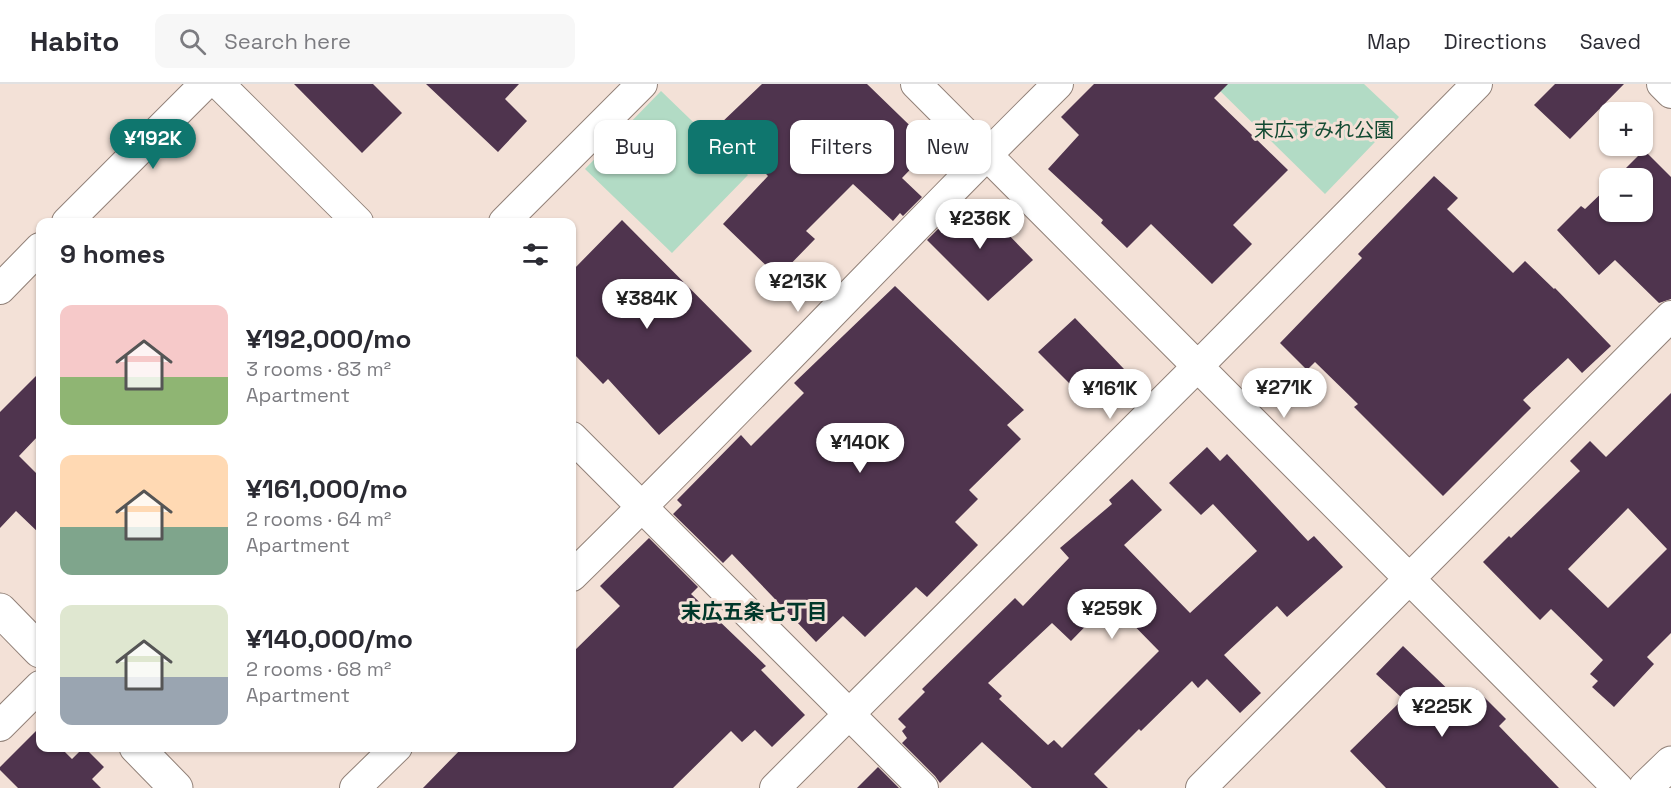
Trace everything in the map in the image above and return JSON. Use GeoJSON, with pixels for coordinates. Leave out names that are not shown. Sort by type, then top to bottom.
{"type":"FeatureCollection","features":[{"type":"Feature","properties":{"kind":"street"},"geometry":{"type":"LineString","coordinates":[[71,218],[205,84]]}},
{"type":"Feature","properties":{"kind":"street"},"geometry":{"type":"LineString","coordinates":[[219,84],[354,218]]}},
{"type":"Feature","properties":{"kind":"street"},"geometry":{"type":"LineString","coordinates":[[508,218],[642,84]]}},
{"type":"Feature","properties":{"kind":"street"},"geometry":{"type":"LineString","coordinates":[[916,84],[953,120]]}},
{"type":"Feature","properties":{"kind":"street"},"geometry":{"type":"LineString","coordinates":[[991,150],[1058,84]]}},
{"type":"Feature","properties":{"kind":"street"},"geometry":{"type":"LineString","coordinates":[[775,788],[1478,84]]}},
{"type":"Feature","properties":{"kind":"street"},"geometry":{"type":"LineString","coordinates":[[1662,84],[1671,93]]}},
{"type":"Feature","properties":{"kind":"street"},"geometry":{"type":"LineString","coordinates":[[991,158],[1618,788]]}},
{"type":"Feature","properties":{"kind":"street"},"geometry":{"type":"LineString","coordinates":[[576,572],[642,508],[968,174]]}},
{"type":"Feature","properties":{"kind":"street"},"geometry":{"type":"LineString","coordinates":[[0,289],[36,252]]}},
{"type":"Feature","properties":{"kind":"street"},"geometry":{"type":"LineString","coordinates":[[1201,788],[1671,316]]}},
{"type":"Feature","properties":{"kind":"street"},"geometry":{"type":"LineString","coordinates":[[576,441],[923,788]]}},
{"type":"Feature","properties":{"kind":"street"},"geometry":{"type":"LineString","coordinates":[[0,610],[36,647]]}},
{"type":"Feature","properties":{"kind":"street"},"geometry":{"type":"LineString","coordinates":[[0,726],[36,690]]}},
{"type":"Feature","properties":{"kind":"street"},"geometry":{"type":"LineString","coordinates":[[141,752],[176,788]]}},
{"type":"Feature","properties":{"kind":"street"},"geometry":{"type":"LineString","coordinates":[[355,788],[392,752]]}},
{"type":"Feature","properties":{"kind":"street"},"geometry":{"type":"LineString","coordinates":[[1646,788],[1671,763]]}},
{"type":"Feature","properties":{"kind":"green space","name":"末広すみれ公園"},"geometry":{"type":"Polygon","coordinates":[[[1213,84],[1364,84],[1399,117],[1325,194],[1213,84]]]}},
{"type":"Feature","properties":{"kind":"green space"},"geometry":{"type":"Polygon","coordinates":[[[661,91],[691,120],[688,120],[688,174],[748,175],[672,253],[585,169],[594,160],[594,174],[676,174],[676,120],[633,120],[661,91]]]}},
{"type":"Feature","properties":{"kind":"building"},"geometry":{"type":"Polygon","coordinates":[[[294,84],[373,84],[402,113],[362,153],[294,84]]]}},
{"type":"Feature","properties":{"kind":"building"},"geometry":{"type":"Polygon","coordinates":[[[426,84],[519,84],[505,99],[527,121],[498,152],[426,84]]]}},
{"type":"Feature","properties":{"kind":"building"},"geometry":{"type":"Polygon","coordinates":[[[762,84],[867,84],[906,122],[906,174],[902,178],[922,197],[903,216],[900,213],[893,221],[853,184],[806,231],[815,239],[778,277],[723,224],[768,176],[766,174],[778,174],[778,120],[724,120],[762,84]]]}},
{"type":"Feature","properties":{"kind":"building"},"geometry":{"type":"Polygon","coordinates":[[[1094,84],[1228,84],[1214,98],[1288,170],[1233,225],[1252,244],[1212,284],[1151,224],[1127,248],[1101,223],[1103,220],[1048,169],[1079,135],[1061,117],[1094,84]]]}},
{"type":"Feature","properties":{"kind":"building"},"geometry":{"type":"Polygon","coordinates":[[[1555,84],[1624,84],[1606,102],[1599,102],[1599,109],[1570,139],[1534,105],[1555,84]]]}},
{"type":"Feature","properties":{"kind":"building"},"geometry":{"type":"Polygon","coordinates":[[[1638,156],[1650,156],[1671,177],[1671,299],[1659,303],[1615,260],[1599,275],[1557,230],[1581,206],[1585,209],[1599,196],[1599,222],[1653,222],[1653,168],[1626,168],[1638,156]]]}},
{"type":"Feature","properties":{"kind":"building"},"geometry":{"type":"Polygon","coordinates":[[[1434,176],[1458,198],[1447,209],[1513,273],[1525,261],[1555,288],[1611,346],[1582,373],[1568,358],[1523,400],[1531,408],[1443,496],[1354,407],[1358,404],[1315,362],[1307,370],[1280,343],[1362,258],[1358,254],[1434,176]]]}},
{"type":"Feature","properties":{"kind":"building"},"geometry":{"type":"Polygon","coordinates":[[[975,200],[1033,260],[988,301],[927,240],[947,220],[951,224],[975,200]]]}},
{"type":"Feature","properties":{"kind":"building"},"geometry":{"type":"Polygon","coordinates":[[[622,220],[752,351],[659,435],[608,379],[603,384],[576,356],[576,267],[622,220]]]}},
{"type":"Feature","properties":{"kind":"building"},"geometry":{"type":"Polygon","coordinates":[[[895,286],[1024,410],[1007,425],[1021,439],[969,490],[978,499],[955,522],[978,545],[927,597],[916,587],[865,637],[843,616],[816,642],[732,554],[723,563],[673,514],[682,505],[677,500],[741,435],[751,446],[804,393],[794,383],[895,286]]]}},
{"type":"Feature","properties":{"kind":"building"},"geometry":{"type":"Polygon","coordinates":[[[1075,318],[1124,369],[1088,402],[1038,352],[1075,318]]]}},
{"type":"Feature","properties":{"kind":"building"},"geometry":{"type":"Polygon","coordinates":[[[36,376],[36,438],[19,456],[36,473],[36,530],[16,511],[0,528],[0,412],[36,376]]]}},
{"type":"Feature","properties":{"kind":"building"},"geometry":{"type":"Polygon","coordinates":[[[1671,393],[1671,633],[1647,657],[1654,664],[1614,707],[1592,687],[1598,681],[1590,674],[1603,660],[1551,609],[1540,620],[1483,562],[1580,471],[1570,461],[1590,441],[1606,457],[1671,393]],[[1628,508],[1568,569],[1608,608],[1667,549],[1628,508]]]}},
{"type":"Feature","properties":{"kind":"building"},"geometry":{"type":"Polygon","coordinates":[[[1207,447],[1220,461],[1227,454],[1308,541],[1314,536],[1343,567],[1287,617],[1277,606],[1224,655],[1261,693],[1240,713],[1207,679],[1198,688],[1192,681],[1094,774],[1108,788],[1032,788],[982,742],[940,783],[902,743],[907,738],[902,731],[906,727],[898,719],[925,692],[922,689],[1015,598],[1023,606],[1069,558],[1060,548],[1112,504],[1109,500],[1132,479],[1162,510],[1124,545],[1190,613],[1257,551],[1213,504],[1201,515],[1169,483],[1207,447]],[[1110,601],[1071,641],[1052,623],[988,683],[1002,696],[999,699],[1048,745],[1054,740],[1062,748],[1159,651],[1110,601]]]}},
{"type":"Feature","properties":{"kind":"building"},"geometry":{"type":"Polygon","coordinates":[[[649,538],[698,587],[691,594],[766,666],[761,670],[805,715],[772,747],[755,730],[742,742],[731,731],[673,788],[423,788],[458,752],[576,752],[576,649],[620,606],[600,586],[649,538]]]}},
{"type":"Feature","properties":{"kind":"building"},"geometry":{"type":"Polygon","coordinates":[[[1403,646],[1462,703],[1476,689],[1506,719],[1499,726],[1559,788],[1386,788],[1350,751],[1403,699],[1376,674],[1403,646]]]}},
{"type":"Feature","properties":{"kind":"building"},"geometry":{"type":"Polygon","coordinates":[[[36,731],[36,752],[65,752],[72,759],[79,752],[89,752],[104,767],[92,779],[101,788],[18,788],[0,770],[0,767],[36,731]]]}},
{"type":"Feature","properties":{"kind":"building"},"geometry":{"type":"Polygon","coordinates":[[[878,767],[899,788],[857,788],[878,767]]]}},
{"type":"Feature","properties":{"kind":"district","name":"末広五条七丁目"},"geometry":{"type":"Point","coordinates":[754,612]}}]}
